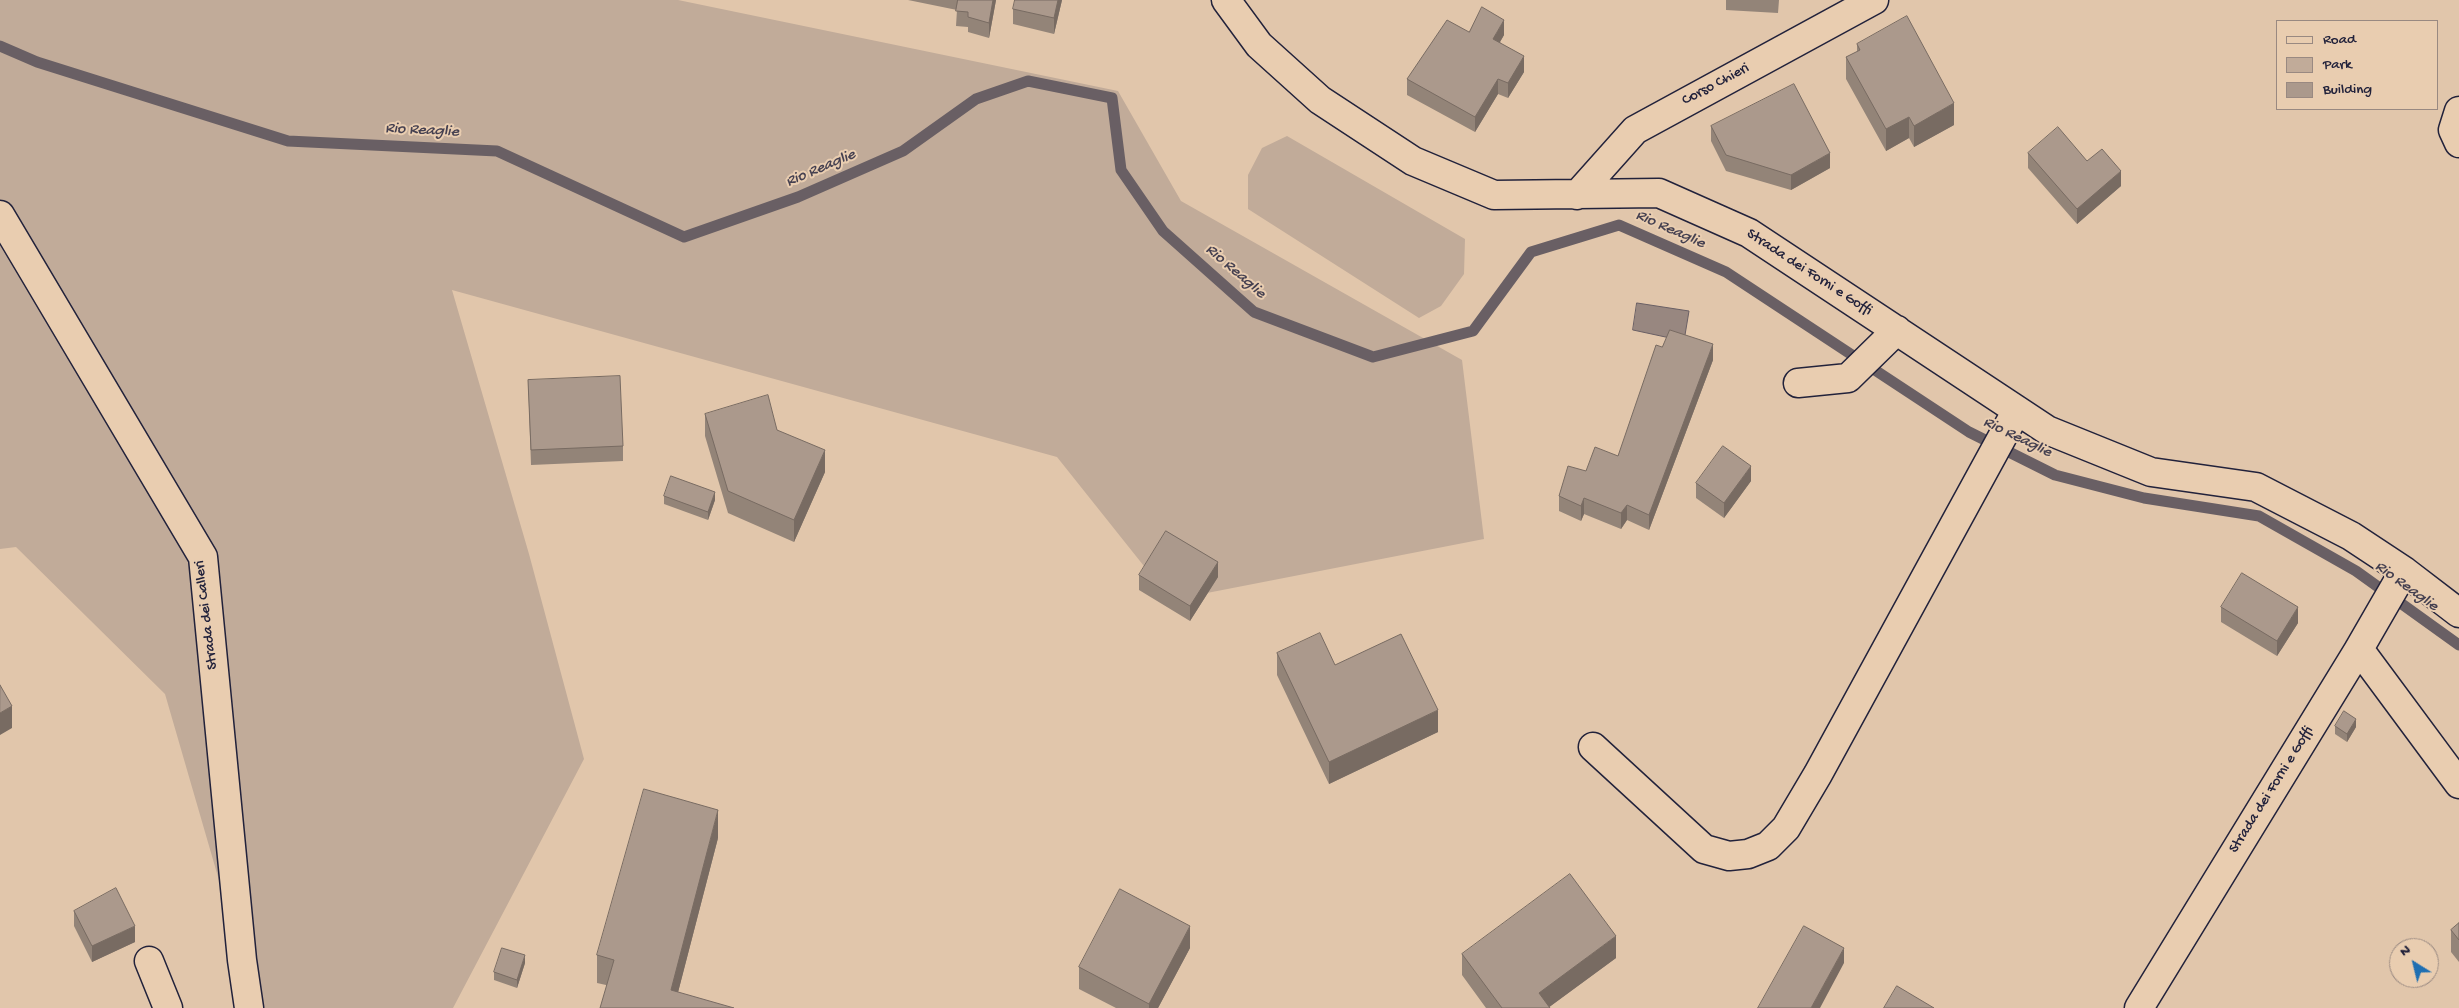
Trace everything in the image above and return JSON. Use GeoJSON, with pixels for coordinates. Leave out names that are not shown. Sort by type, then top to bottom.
{"type":"FeatureCollection","features":[{"type":"Feature","properties":{"kind":"street","name":"Strada dei Forni e Goffi"},"geometry":{"type":"LineString","coordinates":[[1226,0],[1259,45],[1320,100],[1413,161],[1494,195],[1658,193],[1749,233],[1888,339],[2011,421],[2047,430],[2151,472],[2256,487],[2350,536],[2459,613]]}},
{"type":"Feature","properties":{"kind":"street","name":"Corso Chieri"},"geometry":{"type":"LineString","coordinates":[[1577,195],[1635,130],[1874,0]]}},
{"type":"Feature","properties":{"kind":"street"},"geometry":{"type":"LineString","coordinates":[[2459,111],[2453,130],[2459,143]]}},
{"type":"Feature","properties":{"kind":"street","name":"Strada dei Calleri"},"geometry":{"type":"LineString","coordinates":[[0,216],[203,558],[242,960],[249,1008]]}},
{"type":"Feature","properties":{"kind":"street"},"geometry":{"type":"LineString","coordinates":[[1798,383],[1848,378],[1888,339]]}},
{"type":"Feature","properties":{"kind":"street"},"geometry":{"type":"LineString","coordinates":[[1593,747],[1704,848],[1729,856],[1748,854],[1768,846],[1786,828],[1818,774],[2011,421]]}},
{"type":"Feature","properties":{"kind":"street","name":"Strada dei Forni e Goffi"},"geometry":{"type":"LineString","coordinates":[[2139,1008],[2359,649],[2402,574]]}},
{"type":"Feature","properties":{"kind":"street"},"geometry":{"type":"LineString","coordinates":[[2359,649],[2459,784]]}},
{"type":"Feature","properties":{"kind":"street"},"geometry":{"type":"LineString","coordinates":[[150,960],[168,1008]]}},
{"type":"Feature","properties":{"kind":"green space"},"geometry":{"type":"Polygon","coordinates":[[[0,0],[678,0],[1118,91],[1181,201],[1462,360],[1484,539],[1171,600],[1057,457],[452,290],[529,554],[584,759],[453,1008],[256,1008],[165,694],[16,547],[0,549],[0,0]]]}},
{"type":"Feature","properties":{"kind":"green space"},"geometry":{"type":"Polygon","coordinates":[[[1287,136],[1465,239],[1464,274],[1441,306],[1419,318],[1248,209],[1248,175],[1262,148],[1287,136]]]}},
{"type":"Feature","properties":{"kind":"shaded area"},"geometry":{"type":"Polygon","coordinates":[[[1637,303],[1689,311],[1684,341],[1633,330],[1637,303]]]}},
{"type":"Feature","properties":{"kind":"building"},"geometry":{"type":"Polygon","coordinates":[[[958,0],[993,0],[989,23],[968,17],[968,12],[956,11],[958,0]]]}},
{"type":"Feature","properties":{"kind":"building"},"geometry":{"type":"Polygon","coordinates":[[[1015,0],[1058,0],[1054,18],[1013,9],[1015,0]]]}},
{"type":"Feature","properties":{"kind":"building"},"geometry":{"type":"Polygon","coordinates":[[[1482,7],[1504,20],[1493,39],[1524,56],[1508,83],[1498,79],[1475,117],[1407,79],[1447,20],[1469,32],[1482,7]]]}},
{"type":"Feature","properties":{"kind":"building"},"geometry":{"type":"Polygon","coordinates":[[[1907,16],[1954,103],[1914,126],[1909,117],[1886,129],[1846,57],[1860,50],[1857,44],[1907,16]]]}},
{"type":"Feature","properties":{"kind":"building"},"geometry":{"type":"Polygon","coordinates":[[[1794,84],[1830,153],[1791,175],[1726,155],[1711,126],[1794,84]]]}},
{"type":"Feature","properties":{"kind":"building"},"geometry":{"type":"Polygon","coordinates":[[[2058,127],[2087,161],[2102,149],[2121,171],[2077,209],[2028,153],[2058,127]]]}},
{"type":"Feature","properties":{"kind":"building"},"geometry":{"type":"Polygon","coordinates":[[[1670,330],[1713,344],[1649,515],[1627,505],[1621,513],[1584,498],[1581,506],[1559,496],[1568,466],[1586,471],[1595,447],[1618,456],[1656,345],[1662,347],[1670,330]]]}},
{"type":"Feature","properties":{"kind":"building"},"geometry":{"type":"Polygon","coordinates":[[[620,376],[623,446],[531,450],[528,380],[620,376]]]}},
{"type":"Feature","properties":{"kind":"building"},"geometry":{"type":"Polygon","coordinates":[[[768,395],[777,430],[825,450],[794,520],[728,491],[705,414],[768,395]]]}},
{"type":"Feature","properties":{"kind":"building"},"geometry":{"type":"Polygon","coordinates":[[[1723,446],[1751,466],[1724,503],[1696,483],[1723,446]]]}},
{"type":"Feature","properties":{"kind":"building"},"geometry":{"type":"Polygon","coordinates":[[[671,476],[715,492],[708,512],[664,496],[671,476]]]}},
{"type":"Feature","properties":{"kind":"building"},"geometry":{"type":"Polygon","coordinates":[[[1166,531],[1218,562],[1190,606],[1139,575],[1166,531]]]}},
{"type":"Feature","properties":{"kind":"building"},"geometry":{"type":"Polygon","coordinates":[[[2242,573],[2298,607],[2277,641],[2221,607],[2242,573]]]}},
{"type":"Feature","properties":{"kind":"building"},"geometry":{"type":"Polygon","coordinates":[[[1320,633],[1335,665],[1401,634],[1438,710],[1329,762],[1277,653],[1320,633]]]}},
{"type":"Feature","properties":{"kind":"building"},"geometry":{"type":"Polygon","coordinates":[[[0,685],[12,706],[0,713],[0,685]]]}},
{"type":"Feature","properties":{"kind":"building"},"geometry":{"type":"Polygon","coordinates":[[[2344,711],[2356,719],[2347,734],[2335,726],[2344,711]]]}},
{"type":"Feature","properties":{"kind":"building"},"geometry":{"type":"Polygon","coordinates":[[[644,789],[718,810],[671,990],[734,1008],[600,1008],[614,960],[597,955],[644,789]]]}},
{"type":"Feature","properties":{"kind":"building"},"geometry":{"type":"Polygon","coordinates":[[[1570,874],[1616,936],[1539,993],[1550,1008],[1502,1008],[1462,954],[1570,874]]]}},
{"type":"Feature","properties":{"kind":"building"},"geometry":{"type":"Polygon","coordinates":[[[116,888],[135,926],[92,946],[74,911],[116,888]]]}},
{"type":"Feature","properties":{"kind":"building"},"geometry":{"type":"Polygon","coordinates":[[[1120,889],[1190,926],[1149,1004],[1079,967],[1120,889]]]}},
{"type":"Feature","properties":{"kind":"building"},"geometry":{"type":"Polygon","coordinates":[[[2459,923],[2459,940],[2451,930],[2459,923]]]}},
{"type":"Feature","properties":{"kind":"building"},"geometry":{"type":"Polygon","coordinates":[[[1804,926],[1844,948],[1811,1008],[1758,1008],[1804,926]]]}},
{"type":"Feature","properties":{"kind":"building"},"geometry":{"type":"Polygon","coordinates":[[[502,948],[525,955],[517,980],[494,972],[502,948]]]}},
{"type":"Feature","properties":{"kind":"building"},"geometry":{"type":"Polygon","coordinates":[[[1897,986],[1934,1008],[1884,1008],[1897,986]]]}},
{"type":"Feature","properties":{"kind":"waterway","name":"Rio Reaglie"},"geometry":{"type":"LineString","coordinates":[[0,46],[37,62],[288,141],[497,151],[684,237],[798,197],[903,151],[976,99],[1028,81],[1112,98],[1121,170],[1163,231],[1254,312],[1373,357],[1473,331],[1531,252],[1619,225],[1726,272],[1969,432],[2055,475],[2144,498],[2259,516],[2356,571],[2459,645]]}}]}
